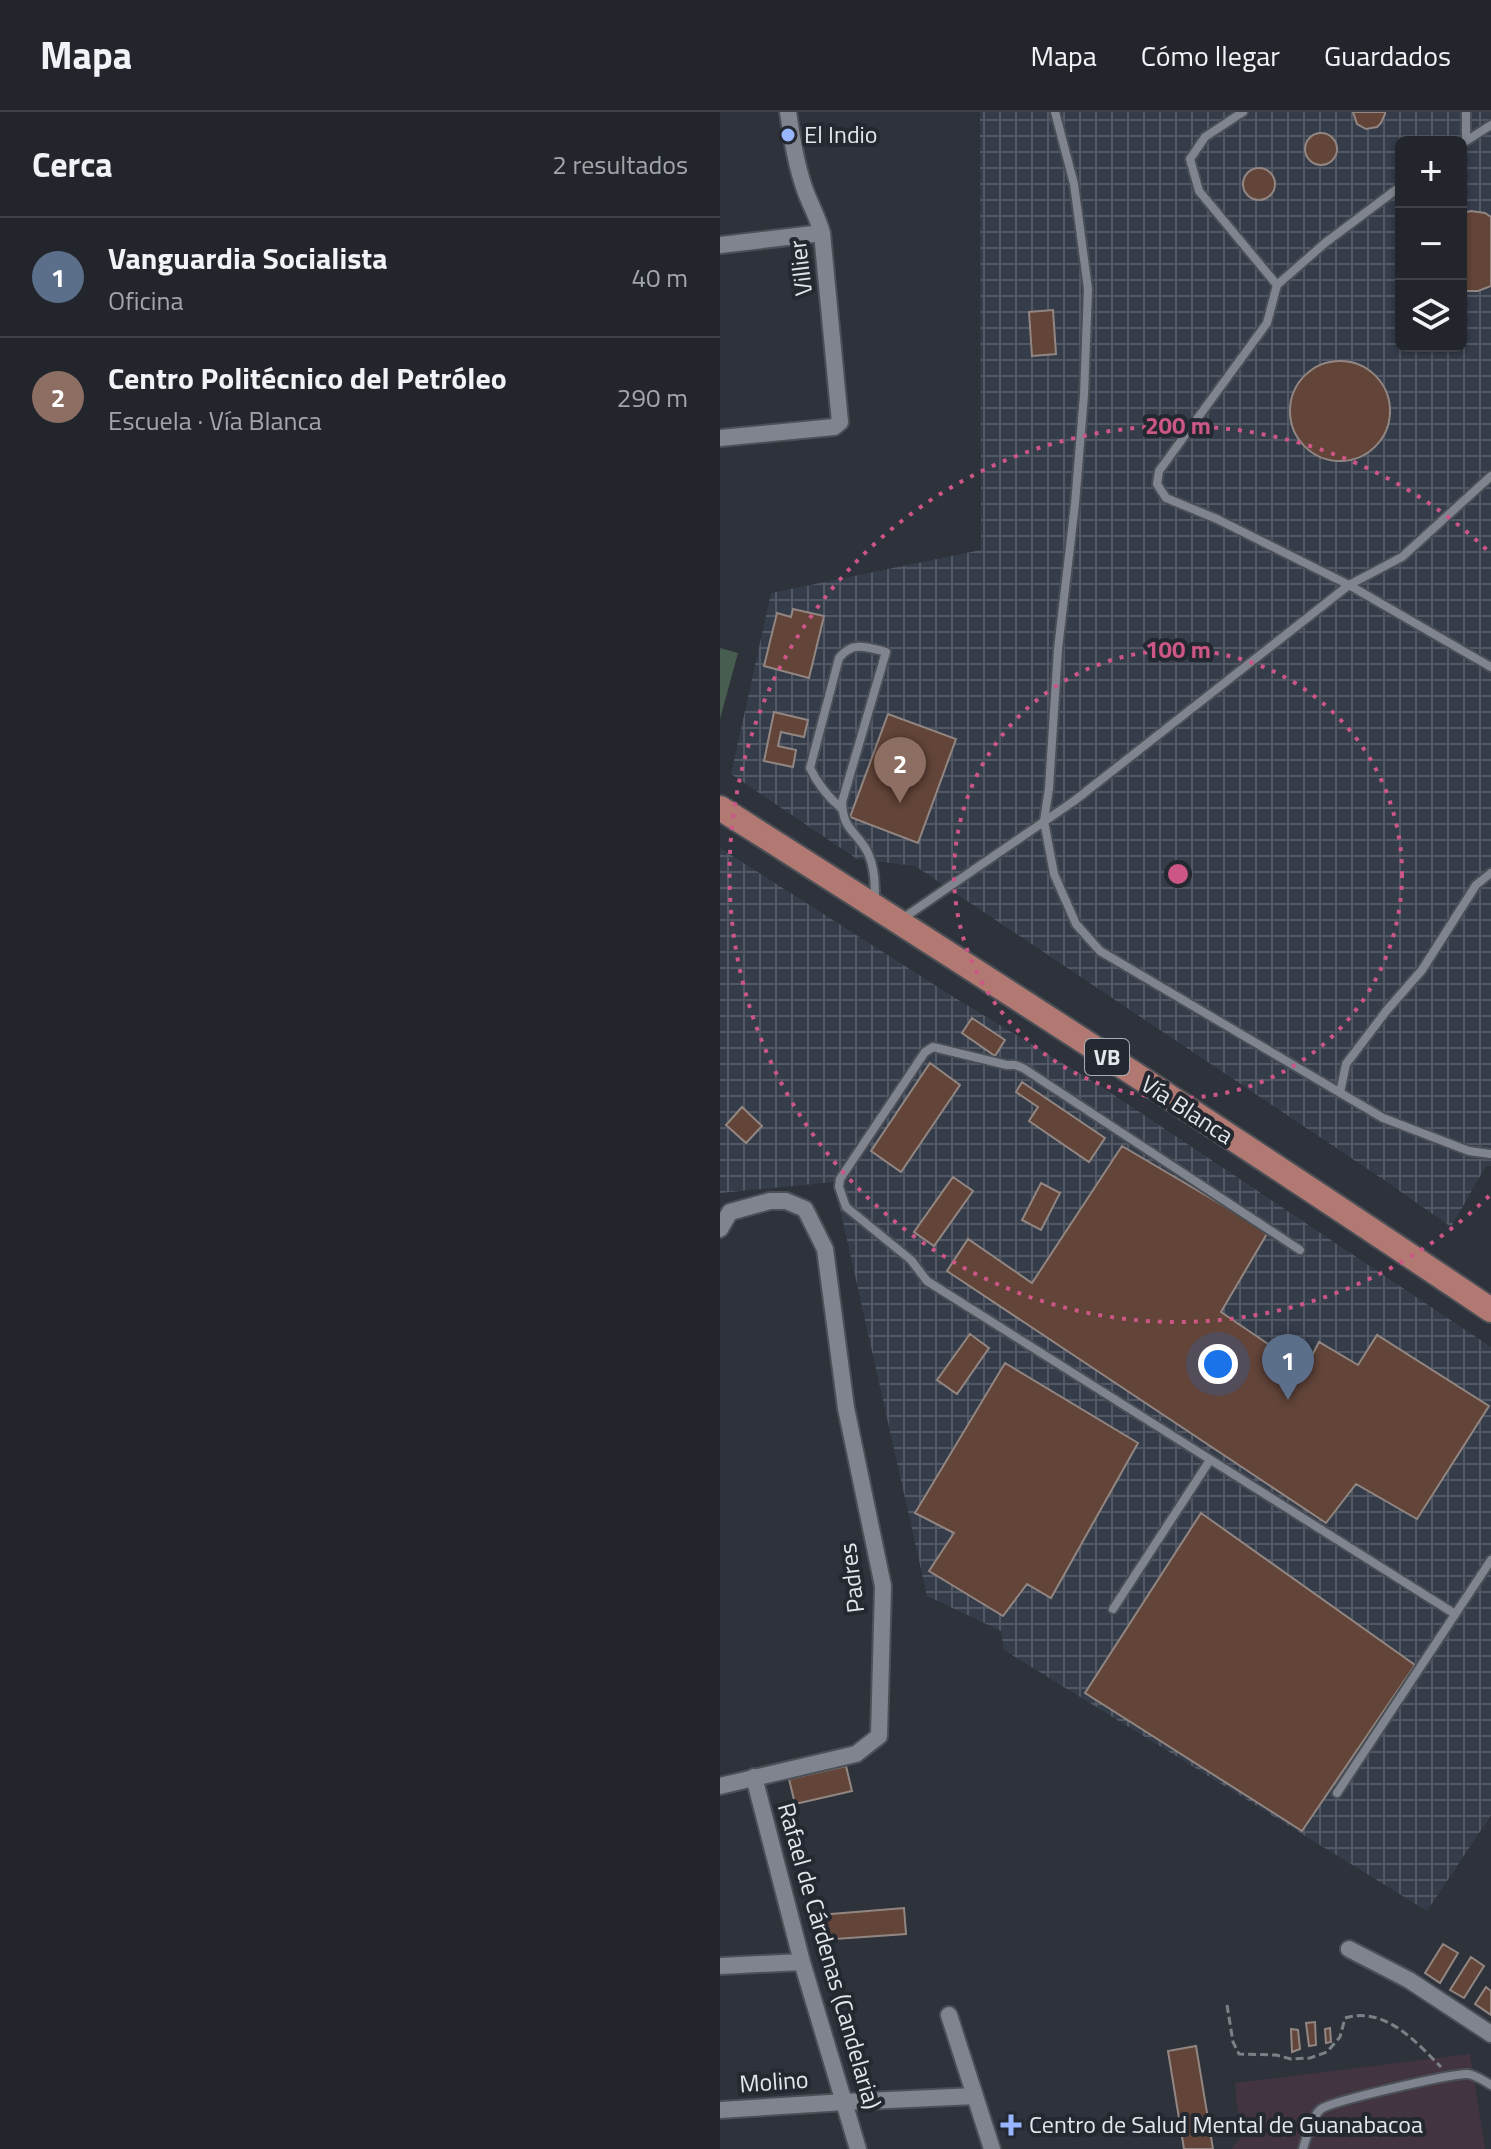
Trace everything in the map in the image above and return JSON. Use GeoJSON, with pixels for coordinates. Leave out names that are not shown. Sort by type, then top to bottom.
{"type":"FeatureCollection","features":[{"type":"Feature","properties":{"kind":"main road","name":"Vía Blanca"},"geometry":{"type":"LineString","coordinates":[[720,808],[899,921],[1491,1310]]}},
{"type":"Feature","properties":{"kind":"street","name":"Villier"},"geometry":{"type":"LineString","coordinates":[[720,438],[834,427],[840,422],[822,233],[805,191],[788,112]]}},
{"type":"Feature","properties":{"kind":"street"},"geometry":{"type":"LineString","coordinates":[[720,245],[822,233]]}},
{"type":"Feature","properties":{"kind":"street","name":"Padres"},"geometry":{"type":"LineString","coordinates":[[720,1229],[730,1212],[770,1201],[786,1201],[805,1209],[825,1249],[846,1408],[883,1586],[879,1736],[856,1754],[720,1786]]}},
{"type":"Feature","properties":{"kind":"street","name":"Rafael de Cárdenas (Candelaria)"},"geometry":{"type":"LineString","coordinates":[[754,1777],[802,1962],[858,2149]]}},
{"type":"Feature","properties":{"kind":"street"},"geometry":{"type":"LineString","coordinates":[[1349,1949],[1409,1980],[1491,2034]]}},
{"type":"Feature","properties":{"kind":"street"},"geometry":{"type":"LineString","coordinates":[[720,1966],[802,1962]]}},
{"type":"Feature","properties":{"kind":"street"},"geometry":{"type":"LineString","coordinates":[[949,2015],[992,2149]]}},
{"type":"Feature","properties":{"kind":"street","name":"Molino"},"geometry":{"type":"LineString","coordinates":[[720,2110],[975,2096]]}},
{"type":"Feature","properties":{"kind":"lane"},"geometry":{"type":"LineString","coordinates":[[1055,112],[1074,184],[1088,289],[1084,395],[1044,821],[1054,874],[1076,924],[1100,951],[1383,1118],[1469,1151],[1491,1154]]}},
{"type":"Feature","properties":{"kind":"lane"},"geometry":{"type":"LineString","coordinates":[[1243,112],[1205,137],[1190,159],[1199,191],[1277,285]]}},
{"type":"Feature","properties":{"kind":"lane"},"geometry":{"type":"LineString","coordinates":[[1464,136],[1466,112]]}},
{"type":"Feature","properties":{"kind":"lane"},"geometry":{"type":"LineString","coordinates":[[1467,140],[1491,125]]}},
{"type":"Feature","properties":{"kind":"lane"},"geometry":{"type":"LineString","coordinates":[[1395,190],[1325,243],[1277,285],[1267,323],[1159,471],[1157,484],[1166,498],[1217,519],[1349,585],[1491,667]]}},
{"type":"Feature","properties":{"kind":"lane"},"geometry":{"type":"LineString","coordinates":[[899,921],[1074,801],[1349,585],[1402,557],[1491,476]]}},
{"type":"Feature","properties":{"kind":"lane"},"geometry":{"type":"LineString","coordinates":[[842,809],[828,797],[810,768],[839,658],[846,649],[860,645],[886,652],[842,809],[843,819],[868,852],[875,877],[875,906]]}},
{"type":"Feature","properties":{"kind":"lane"},"geometry":{"type":"LineString","coordinates":[[1340,1093],[1346,1064],[1422,970],[1476,885],[1491,873]]}},
{"type":"Feature","properties":{"kind":"lane"},"geometry":{"type":"LineString","coordinates":[[1300,1250],[1023,1068],[933,1047],[925,1052],[840,1179],[839,1187],[846,1207],[911,1260],[927,1281],[1455,1614]]}},
{"type":"Feature","properties":{"kind":"lane"},"geometry":{"type":"LineString","coordinates":[[1113,1609],[1210,1460]]}},
{"type":"Feature","properties":{"kind":"lane"},"geometry":{"type":"LineString","coordinates":[[1337,1793],[1491,1560]]}},
{"type":"Feature","properties":{"kind":"lane"},"geometry":{"type":"LineString","coordinates":[[1303,2149],[1307,2134],[1321,2110],[1343,2101],[1450,2075],[1471,2074],[1491,2085]]}},
{"type":"Feature","properties":{"kind":"path"},"geometry":{"type":"LineString","coordinates":[[1227,2005],[1233,2042],[1239,2054],[1276,2055],[1291,2059],[1319,2055],[1327,2052],[1340,2037],[1345,2018],[1358,2014],[1384,2020],[1405,2033],[1450,2075]]}},
{"type":"Feature","properties":{"kind":"shaded area"},"geometry":{"type":"Polygon","coordinates":[[[980,112],[1491,112],[1491,1166],[1486,1166],[1451,1227],[915,866],[857,859],[731,774],[771,593],[981,550],[980,112]]]}},
{"type":"Feature","properties":{"kind":"shaded area"},"geometry":{"type":"Polygon","coordinates":[[[720,848],[952,996],[1102,1087],[1491,1347],[1491,1815],[1427,1911],[1004,1650],[1001,1631],[927,1596],[834,1182],[720,1193],[720,848]]]}},
{"type":"Feature","properties":{"kind":"shaded area"},"geometry":{"type":"Polygon","coordinates":[[[1470,2054],[1485,2149],[1231,2149],[1240,2138],[1235,2083],[1470,2054]]]}},
{"type":"Feature","properties":{"kind":"green space"},"geometry":{"type":"Polygon","coordinates":[[[720,648],[738,653],[720,719],[720,648]]]}},
{"type":"Feature","properties":{"kind":"building"},"geometry":{"type":"Polygon","coordinates":[[[1353,112],[1385,114],[1377,127],[1366,129],[1357,124],[1353,112]]]}},
{"type":"Feature","properties":{"kind":"building"},"geometry":{"type":"Polygon","coordinates":[[[1321,133],[1332,138],[1337,149],[1332,160],[1321,165],[1310,160],[1305,149],[1310,138],[1321,133]]]}},
{"type":"Feature","properties":{"kind":"building"},"geometry":{"type":"Polygon","coordinates":[[[1259,168],[1270,173],[1275,184],[1270,195],[1259,200],[1248,195],[1243,184],[1248,173],[1259,168]]]}},
{"type":"Feature","properties":{"kind":"building"},"geometry":{"type":"Polygon","coordinates":[[[1467,212],[1485,213],[1491,217],[1491,286],[1478,291],[1467,291],[1467,212]]]}},
{"type":"Feature","properties":{"kind":"building"},"geometry":{"type":"Polygon","coordinates":[[[1053,310],[1056,354],[1032,356],[1029,312],[1053,310]]]}},
{"type":"Feature","properties":{"kind":"building"},"geometry":{"type":"Polygon","coordinates":[[[1340,361],[1359,365],[1375,376],[1386,392],[1390,411],[1386,430],[1375,446],[1359,457],[1340,461],[1321,457],[1305,446],[1294,430],[1290,411],[1294,392],[1305,376],[1321,365],[1340,361]]]}},
{"type":"Feature","properties":{"kind":"building"},"geometry":{"type":"Polygon","coordinates":[[[793,609],[824,616],[809,678],[764,666],[777,613],[791,617],[793,609]]]}},
{"type":"Feature","properties":{"kind":"building"},"geometry":{"type":"Polygon","coordinates":[[[774,712],[808,720],[804,737],[781,732],[778,746],[796,750],[793,767],[764,761],[774,712]]]}},
{"type":"Feature","properties":{"kind":"building"},"geometry":{"type":"Polygon","coordinates":[[[888,714],[956,739],[918,843],[850,817],[888,714]]]}},
{"type":"Feature","properties":{"kind":"building"},"geometry":{"type":"Polygon","coordinates":[[[972,1018],[1005,1040],[995,1056],[962,1033],[972,1018]]]}},
{"type":"Feature","properties":{"kind":"building"},"geometry":{"type":"Polygon","coordinates":[[[930,1063],[960,1085],[901,1172],[871,1151],[930,1063]]]}},
{"type":"Feature","properties":{"kind":"building"},"geometry":{"type":"Polygon","coordinates":[[[1022,1082],[1105,1138],[1089,1162],[1029,1121],[1038,1107],[1016,1092],[1022,1082]]]}},
{"type":"Feature","properties":{"kind":"building"},"geometry":{"type":"Polygon","coordinates":[[[742,1107],[762,1126],[746,1143],[726,1125],[742,1107]]]}},
{"type":"Feature","properties":{"kind":"building"},"geometry":{"type":"Polygon","coordinates":[[[1122,1146],[1268,1232],[1221,1312],[1305,1369],[1319,1342],[1358,1365],[1377,1335],[1489,1406],[1417,1519],[1356,1484],[1326,1523],[947,1271],[968,1239],[1032,1283],[1122,1146]]]}},
{"type":"Feature","properties":{"kind":"building"},"geometry":{"type":"Polygon","coordinates":[[[953,1177],[973,1191],[934,1246],[914,1232],[953,1177]]]}},
{"type":"Feature","properties":{"kind":"building"},"geometry":{"type":"Polygon","coordinates":[[[1041,1183],[1060,1193],[1041,1230],[1022,1220],[1041,1183]]]}},
{"type":"Feature","properties":{"kind":"building"},"geometry":{"type":"Polygon","coordinates":[[[970,1334],[989,1348],[957,1394],[937,1380],[970,1334]]]}},
{"type":"Feature","properties":{"kind":"building"},"geometry":{"type":"Polygon","coordinates":[[[1005,1363],[1138,1443],[1051,1598],[1027,1584],[1003,1616],[929,1571],[954,1533],[915,1513],[1005,1363]]]}},
{"type":"Feature","properties":{"kind":"building"},"geometry":{"type":"Polygon","coordinates":[[[1201,1513],[1415,1665],[1302,1831],[1085,1693],[1201,1513]]]}},
{"type":"Feature","properties":{"kind":"building"},"geometry":{"type":"Polygon","coordinates":[[[846,1766],[852,1791],[795,1804],[789,1779],[846,1766]]]}},
{"type":"Feature","properties":{"kind":"building"},"geometry":{"type":"Polygon","coordinates":[[[904,1908],[906,1934],[821,1940],[819,1915],[904,1908]]]}},
{"type":"Feature","properties":{"kind":"building"},"geometry":{"type":"Polygon","coordinates":[[[1443,1944],[1458,1953],[1440,1983],[1425,1973],[1443,1944]]]}},
{"type":"Feature","properties":{"kind":"building"},"geometry":{"type":"Polygon","coordinates":[[[1471,1957],[1484,1966],[1464,1998],[1450,1990],[1471,1957]]]}},
{"type":"Feature","properties":{"kind":"building"},"geometry":{"type":"Polygon","coordinates":[[[1486,1987],[1491,1991],[1491,2015],[1475,2004],[1486,1987]]]}},
{"type":"Feature","properties":{"kind":"building"},"geometry":{"type":"Polygon","coordinates":[[[1315,2022],[1316,2045],[1309,2046],[1306,2023],[1315,2022]]]}},
{"type":"Feature","properties":{"kind":"building"},"geometry":{"type":"Polygon","coordinates":[[[1330,2028],[1331,2042],[1326,2043],[1325,2029],[1330,2028]]]}},
{"type":"Feature","properties":{"kind":"building"},"geometry":{"type":"Polygon","coordinates":[[[1291,2029],[1298,2030],[1300,2049],[1292,2052],[1291,2029]]]}},
{"type":"Feature","properties":{"kind":"building"},"geometry":{"type":"Polygon","coordinates":[[[1196,2046],[1213,2149],[1184,2149],[1168,2051],[1196,2046]]]}},
{"type":"Feature","properties":{"kind":"place","name":"El Indio"},"geometry":{"type":"Point","coordinates":[788,135]}},
{"type":"Feature","properties":{"kind":"place","name":"Centro Politécnico del Petróleo"},"geometry":{"type":"Point","coordinates":[900,803]}},
{"type":"Feature","properties":{"kind":"place","name":"Vanguardia Socialista"},"geometry":{"type":"Point","coordinates":[1288,1400]}},
{"type":"Feature","properties":{"kind":"place","name":"Centro de Salud Mental de Guanabacoa"},"geometry":{"type":"Point","coordinates":[1011,2125]}}]}
